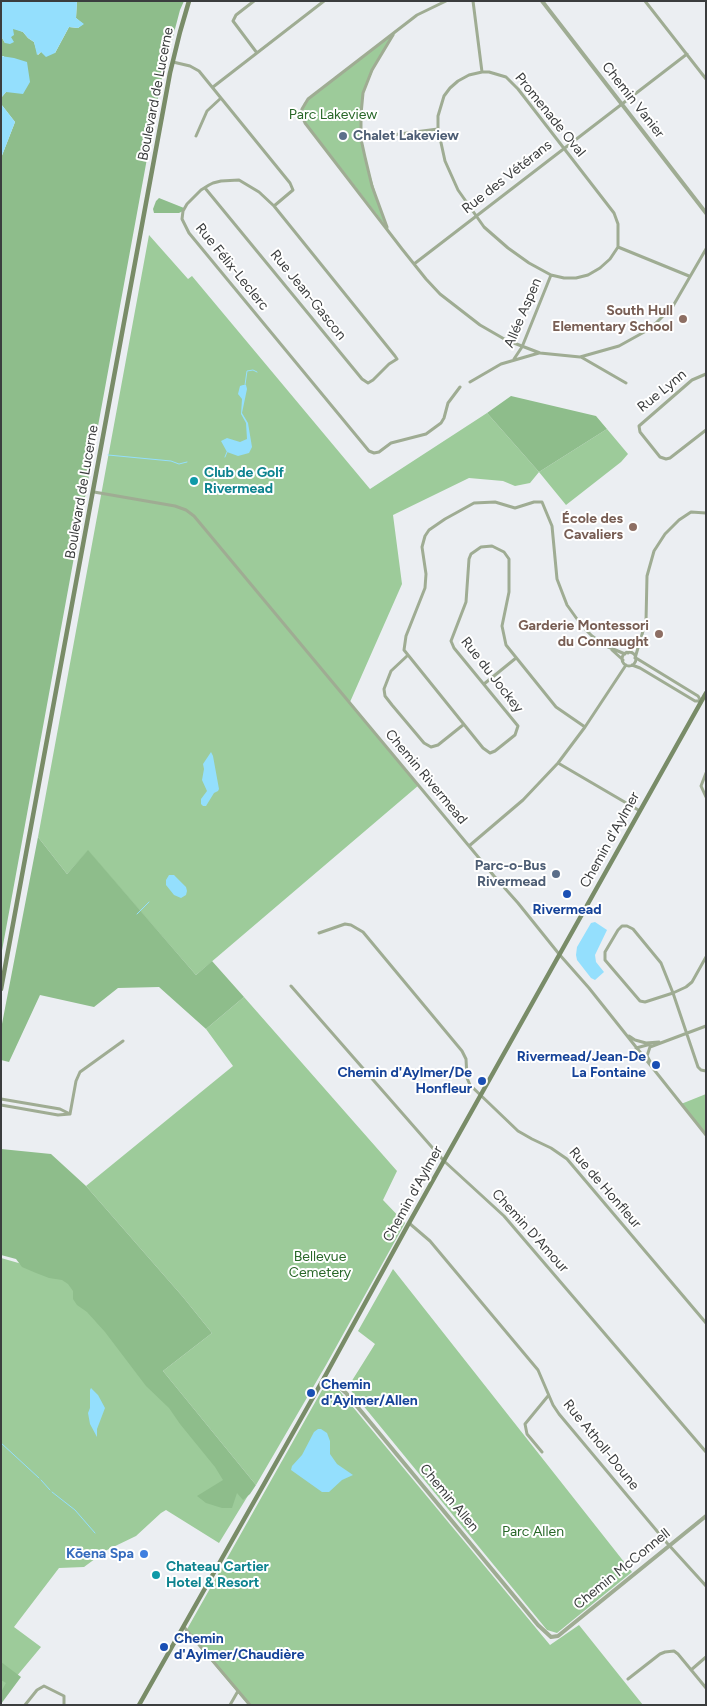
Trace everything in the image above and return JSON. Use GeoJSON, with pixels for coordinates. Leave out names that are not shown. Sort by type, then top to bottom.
{"type":"FeatureCollection","features":[{"type":"Feature","properties":{"kind":"main road","name":"Boulevard de Lucerne"},"geometry":{"type":"LineString","coordinates":[[1,989],[172,62],[189,1]]}},
{"type":"Feature","properties":{"kind":"main road","name":"Chemin d'Aylmer"},"geometry":{"type":"LineString","coordinates":[[139,1705],[324,1378],[706,693]]}},
{"type":"Feature","properties":{"kind":"street"},"geometry":{"type":"LineString","coordinates":[[254,1],[236,15],[233,21],[257,53]]}},
{"type":"Feature","properties":{"kind":"street"},"geometry":{"type":"LineString","coordinates":[[213,87],[324,1]]}},
{"type":"Feature","properties":{"kind":"street"},"geometry":{"type":"LineString","coordinates":[[446,1],[429,8],[397,30],[308,99],[301,114],[305,123],[414,264],[440,294],[467,316],[506,340],[540,353],[580,357],[619,346],[646,331],[665,316],[673,306],[706,249]]}},
{"type":"Feature","properties":{"kind":"street"},"geometry":{"type":"LineString","coordinates":[[473,1],[482,72],[458,81],[450,88],[444,96],[440,107],[438,129],[445,162],[458,190],[475,216],[494,237],[520,258],[551,275],[564,278],[588,275],[610,259],[618,247],[689,276]]}},
{"type":"Feature","properties":{"kind":"street","name":"Chemin Vanier"},"geometry":{"type":"LineString","coordinates":[[542,1],[706,214]]}},
{"type":"Feature","properties":{"kind":"street"},"geometry":{"type":"LineString","coordinates":[[645,1],[706,79]]}},
{"type":"Feature","properties":{"kind":"street"},"geometry":{"type":"LineString","coordinates":[[389,230],[368,173],[362,139],[362,101],[367,82],[380,55],[397,30]]}},
{"type":"Feature","properties":{"kind":"street","name":"Rue des Vétérans"},"geometry":{"type":"LineString","coordinates":[[414,264],[686,54]]}},
{"type":"Feature","properties":{"kind":"street"},"geometry":{"type":"LineString","coordinates":[[172,62],[197,69],[290,183],[293,190],[274,206]]}},
{"type":"Feature","properties":{"kind":"street","name":"Promenade Oval"},"geometry":{"type":"LineString","coordinates":[[482,72],[498,74],[511,82],[614,213],[618,224],[618,247]]}},
{"type":"Feature","properties":{"kind":"street"},"geometry":{"type":"LineString","coordinates":[[196,136],[207,111],[221,98]]}},
{"type":"Feature","properties":{"kind":"street"},"geometry":{"type":"LineString","coordinates":[[362,139],[438,129]]}},
{"type":"Feature","properties":{"kind":"street","name":"Rue Félix-Leclerc"},"geometry":{"type":"LineString","coordinates":[[396,356],[274,206],[259,192],[239,180],[221,181],[205,188],[190,201],[183,211],[182,219],[186,230],[369,451],[379,452],[391,443],[426,434],[441,423],[448,402],[460,388]]}},
{"type":"Feature","properties":{"kind":"street","name":"Rue Jean-Gascon"},"geometry":{"type":"LineString","coordinates":[[205,188],[362,379],[368,383],[373,380],[389,364],[397,360],[396,356]]}},
{"type":"Feature","properties":{"kind":"street","name":"Allée Aspen"},"geometry":{"type":"LineString","coordinates":[[514,359],[522,347],[551,275]]}},
{"type":"Feature","properties":{"kind":"street"},"geometry":{"type":"LineString","coordinates":[[470,382],[501,364],[540,353]]}},
{"type":"Feature","properties":{"kind":"street"},"geometry":{"type":"LineString","coordinates":[[580,357],[626,383]]}},
{"type":"Feature","properties":{"kind":"street","name":"Rue Lynn"},"geometry":{"type":"LineString","coordinates":[[706,374],[692,380],[639,426],[640,432],[660,457],[666,460],[706,430]]}},
{"type":"Feature","properties":{"kind":"street","name":"Chemin Rivermead"},"geometry":{"type":"LineString","coordinates":[[94,492],[175,506],[186,510],[194,516],[518,903],[706,1134]]}},
{"type":"Feature","properties":{"kind":"street"},"geometry":{"type":"LineString","coordinates":[[463,725],[438,745],[431,747],[424,743],[392,705],[385,696],[384,688],[391,671],[407,656],[404,650],[404,642],[425,588],[426,574],[422,542],[429,530],[474,503],[495,502],[515,508],[534,502],[542,502],[552,526],[557,578],[567,605],[586,631],[609,648],[626,665]]}},
{"type":"Feature","properties":{"kind":"street"},"geometry":{"type":"LineString","coordinates":[[632,665],[636,658],[647,617],[646,576],[654,551],[665,534],[682,517],[696,512],[706,513]]}},
{"type":"Feature","properties":{"kind":"street","name":"Rue du Jockey"},"geometry":{"type":"LineString","coordinates":[[407,656],[483,748],[490,753],[515,736],[518,726],[454,648],[451,641],[466,602],[470,554],[481,547],[492,546],[504,552],[509,559],[509,592],[502,626],[504,641],[556,706],[585,727]]}},
{"type":"Feature","properties":{"kind":"street"},"geometry":{"type":"LineString","coordinates":[[622,660],[643,634]]}},
{"type":"Feature","properties":{"kind":"street"},"geometry":{"type":"LineString","coordinates":[[609,648],[626,654],[632,653],[642,664],[698,696],[701,701]]}},
{"type":"Feature","properties":{"kind":"street"},"geometry":{"type":"LineString","coordinates":[[484,684],[516,658]]}},
{"type":"Feature","properties":{"kind":"street"},"geometry":{"type":"LineString","coordinates":[[469,846],[523,800],[558,763],[585,727],[626,665]]}},
{"type":"Feature","properties":{"kind":"street"},"geometry":{"type":"LineString","coordinates":[[626,665],[640,668],[695,701],[701,701]]}},
{"type":"Feature","properties":{"kind":"street"},"geometry":{"type":"LineString","coordinates":[[558,763],[640,811]]}},
{"type":"Feature","properties":{"kind":"street"},"geometry":{"type":"LineString","coordinates":[[706,772],[701,786],[702,792],[706,797]]}},
{"type":"Feature","properties":{"kind":"street","name":"Rue de Honfleur"},"geometry":{"type":"LineString","coordinates":[[319,933],[345,924],[352,925],[363,932],[462,1050],[466,1059],[468,1082],[518,1131],[532,1140],[551,1148],[567,1159],[706,1323]]}},
{"type":"Feature","properties":{"kind":"street"},"geometry":{"type":"LineString","coordinates":[[706,957],[692,982],[686,987],[673,992],[645,1002],[640,1001],[606,960],[605,952],[620,927],[627,926],[633,929],[661,963],[673,992],[698,1067],[706,1071]]}},
{"type":"Feature","properties":{"kind":"street","name":"Chemin D'Amour"},"geometry":{"type":"LineString","coordinates":[[291,986],[444,1161],[490,1201],[508,1220],[706,1452]]}},
{"type":"Feature","properties":{"kind":"street"},"geometry":{"type":"LineString","coordinates":[[618,1024],[630,1037],[636,1040],[646,1043],[662,1042]]}},
{"type":"Feature","properties":{"kind":"street"},"geometry":{"type":"LineString","coordinates":[[656,1073],[647,1053],[650,1047],[706,1026]]}},
{"type":"Feature","properties":{"kind":"street"},"geometry":{"type":"LineString","coordinates":[[70,1114],[76,1082],[80,1072],[123,1041]]}},
{"type":"Feature","properties":{"kind":"street"},"geometry":{"type":"LineString","coordinates":[[636,1048],[662,1042]]}},
{"type":"Feature","properties":{"kind":"street"},"geometry":{"type":"LineString","coordinates":[[1,1099],[60,1109],[70,1114]]}},
{"type":"Feature","properties":{"kind":"street"},"geometry":{"type":"LineString","coordinates":[[1,1105],[58,1115],[70,1114]]}},
{"type":"Feature","properties":{"kind":"street","name":"Rue Atholl-Doune"},"geometry":{"type":"LineString","coordinates":[[409,1223],[430,1242],[538,1370],[548,1396],[559,1414],[706,1586]]}},
{"type":"Feature","properties":{"kind":"street","name":"Chemin Allen"},"geometry":{"type":"LineString","coordinates":[[324,1378],[339,1386],[346,1393],[538,1625],[551,1637]]}},
{"type":"Feature","properties":{"kind":"street"},"geometry":{"type":"LineString","coordinates":[[542,1452],[527,1434],[525,1424],[548,1396]]}},
{"type":"Feature","properties":{"kind":"street","name":"Chemin McConnell"},"geometry":{"type":"LineString","coordinates":[[551,1637],[558,1636],[706,1516]]}},
{"type":"Feature","properties":{"kind":"street"},"geometry":{"type":"LineString","coordinates":[[183,1626],[250,1705]]}},
{"type":"Feature","properties":{"kind":"street"},"geometry":{"type":"LineString","coordinates":[[628,1679],[660,1654],[670,1651],[678,1654],[706,1688]]}},
{"type":"Feature","properties":{"kind":"street"},"geometry":{"type":"LineString","coordinates":[[691,1670],[706,1657]]}},
{"type":"Feature","properties":{"kind":"street"},"geometry":{"type":"LineString","coordinates":[[24,1705],[37,1690],[44,1686],[62,1694],[65,1698],[64,1705]]}},
{"type":"Feature","properties":{"kind":"street"},"geometry":{"type":"LineString","coordinates":[[230,1705],[238,1691]]}},
{"type":"Feature","properties":{"kind":"green space"},"geometry":{"type":"Polygon","coordinates":[[[77,1],[184,1],[161,82],[1,956],[1,158],[15,122],[1,104],[1,98],[6,92],[4,56],[1,56],[1,36],[5,43],[11,37],[13,29],[16,29],[23,32],[34,42],[38,55],[41,52],[55,53],[69,27],[78,28],[83,24],[76,18],[77,1]]]}},
{"type":"Feature","properties":{"kind":"green space","name":"Parc Lakeview"},"geometry":{"type":"Polygon","coordinates":[[[397,31],[380,55],[363,93],[360,126],[365,157],[382,215],[389,230],[302,118],[302,109],[304,103],[397,31]]]}},
{"type":"Feature","properties":{"kind":"green space"},"geometry":{"type":"Polygon","coordinates":[[[159,198],[184,208],[183,211],[179,213],[154,213],[153,209],[159,198]]]}},
{"type":"Feature","properties":{"kind":"green space","name":"Club de Golf Rivermead"},"geometry":{"type":"Polygon","coordinates":[[[149,235],[188,279],[192,276],[370,489],[487,413],[539,472],[530,483],[515,486],[503,481],[469,478],[393,515],[402,584],[350,702],[419,785],[196,975],[88,851],[67,874],[38,837],[149,235]]]}},
{"type":"Feature","properties":{"kind":"green space"},"geometry":{"type":"Polygon","coordinates":[[[511,396],[596,416],[607,429],[539,472],[487,413],[511,396]]]}},
{"type":"Feature","properties":{"kind":"green space"},"geometry":{"type":"Polygon","coordinates":[[[607,429],[628,454],[621,462],[566,505],[539,472],[607,429]]]}},
{"type":"Feature","properties":{"kind":"green space"},"geometry":{"type":"Polygon","coordinates":[[[38,837],[67,874],[88,850],[196,975],[212,961],[244,997],[206,1029],[159,987],[118,988],[94,1007],[40,995],[9,1062],[1,1060],[1,1029],[38,837]]]}},
{"type":"Feature","properties":{"kind":"green space","name":"Bellevue Cemetery"},"geometry":{"type":"Polygon","coordinates":[[[244,997],[397,1171],[383,1200],[405,1223],[326,1365],[256,1485],[163,1371],[212,1333],[86,1186],[233,1066],[206,1029],[244,997]]]}},
{"type":"Feature","properties":{"kind":"green space"},"geometry":{"type":"Polygon","coordinates":[[[706,1094],[706,1135],[681,1104],[706,1094]]]}},
{"type":"Feature","properties":{"kind":"green space"},"geometry":{"type":"Polygon","coordinates":[[[1,1149],[51,1154],[86,1186],[212,1333],[163,1371],[256,1485],[243,1500],[237,1493],[232,1508],[222,1508],[206,1503],[197,1496],[223,1480],[169,1408],[146,1386],[105,1332],[87,1312],[77,1305],[73,1299],[73,1291],[68,1284],[62,1280],[49,1278],[22,1267],[16,1259],[1,1255],[1,1149]]]}},
{"type":"Feature","properties":{"kind":"green space"},"geometry":{"type":"Polygon","coordinates":[[[1,1258],[64,1276],[249,1494],[219,1543],[166,1510],[136,1536],[107,1550],[84,1567],[59,1568],[14,1627],[41,1647],[1,1695],[1,1258]]]}},
{"type":"Feature","properties":{"kind":"green space","name":"Parc Allen"},"geometry":{"type":"Polygon","coordinates":[[[393,1269],[632,1572],[557,1633],[547,1630],[348,1387],[375,1344],[358,1331],[393,1269]]]}},
{"type":"Feature","properties":{"kind":"green space"},"geometry":{"type":"Polygon","coordinates":[[[326,1383],[333,1383],[550,1645],[579,1625],[643,1705],[248,1705],[186,1631],[326,1383]]]}},
{"type":"Feature","properties":{"kind":"green space"},"geometry":{"type":"Polygon","coordinates":[[[1,1662],[21,1677],[1,1704],[1,1692],[6,1683],[1,1680],[1,1662]]]}},
{"type":"Feature","properties":{"kind":"water"},"geometry":{"type":"Polygon","coordinates":[[[1,1],[77,1],[76,18],[84,24],[78,28],[69,27],[55,53],[46,57],[41,52],[37,55],[34,42],[23,32],[13,29],[14,35],[11,37],[14,42],[10,44],[5,43],[1,36],[1,1]]]}},
{"type":"Feature","properties":{"kind":"water"},"geometry":{"type":"Polygon","coordinates":[[[1,56],[27,62],[30,82],[23,94],[6,92],[1,98],[1,56]]]}},
{"type":"Feature","properties":{"kind":"water"},"geometry":{"type":"Polygon","coordinates":[[[1,104],[15,122],[1,158],[1,104]]]}},
{"type":"Feature","properties":{"kind":"water"},"geometry":{"type":"Polygon","coordinates":[[[246,385],[247,389],[242,413],[248,423],[252,447],[249,453],[238,456],[227,452],[221,441],[227,438],[240,442],[247,439],[246,423],[241,414],[242,399],[238,394],[240,386],[246,385]]]}},
{"type":"Feature","properties":{"kind":"water"},"geometry":{"type":"Polygon","coordinates":[[[211,752],[219,789],[214,793],[206,806],[203,806],[201,799],[207,791],[202,780],[203,764],[211,752]]]}},
{"type":"Feature","properties":{"kind":"water"},"geometry":{"type":"Polygon","coordinates":[[[169,875],[174,875],[186,887],[186,895],[181,898],[174,895],[166,885],[169,875]]]}},
{"type":"Feature","properties":{"kind":"water"},"geometry":{"type":"Polygon","coordinates":[[[595,922],[607,930],[595,955],[596,962],[604,972],[595,980],[591,978],[577,960],[576,955],[577,947],[591,923],[595,922]]]}},
{"type":"Feature","properties":{"kind":"water"},"geometry":{"type":"Polygon","coordinates":[[[91,1388],[98,1395],[105,1408],[97,1429],[97,1437],[90,1424],[88,1413],[91,1388]]]}},
{"type":"Feature","properties":{"kind":"water"},"geometry":{"type":"Polygon","coordinates":[[[318,1429],[327,1433],[330,1441],[330,1454],[337,1464],[353,1475],[342,1480],[329,1492],[322,1492],[291,1470],[292,1466],[302,1455],[314,1432],[318,1429]]]}},
{"type":"Feature","properties":{"kind":"waterway"},"geometry":{"type":"LineString","coordinates":[[245,385],[247,371],[253,370],[257,372]]}},
{"type":"Feature","properties":{"kind":"waterway"},"geometry":{"type":"LineString","coordinates":[[225,457],[227,452]]}},
{"type":"Feature","properties":{"kind":"waterway"},"geometry":{"type":"LineString","coordinates":[[108,455],[171,461],[179,464],[187,462]]}},
{"type":"Feature","properties":{"kind":"waterway"},"geometry":{"type":"LineString","coordinates":[[137,914],[149,902]]}},
{"type":"Feature","properties":{"kind":"waterway"},"geometry":{"type":"LineString","coordinates":[[1,1443],[39,1478]]}},
{"type":"Feature","properties":{"kind":"waterway"},"geometry":{"type":"LineString","coordinates":[[41,1480],[50,1490]]}},
{"type":"Feature","properties":{"kind":"waterway"},"geometry":{"type":"LineString","coordinates":[[52,1492],[75,1510],[95,1533]]}},
{"type":"Feature","properties":{"kind":"place","name":"Chalet Lakeview"},"geometry":{"type":"Point","coordinates":[343,136]}},
{"type":"Feature","properties":{"kind":"place","name":"South Hull Elementary School"},"geometry":{"type":"Point","coordinates":[683,319]}},
{"type":"Feature","properties":{"kind":"place","name":"Club de Golf Rivermead"},"geometry":{"type":"Point","coordinates":[194,481]}},
{"type":"Feature","properties":{"kind":"place","name":"École des Cavaliers"},"geometry":{"type":"Point","coordinates":[633,527]}},
{"type":"Feature","properties":{"kind":"place","name":"Garderie Montessori du Connaught"},"geometry":{"type":"Point","coordinates":[659,634]}},
{"type":"Feature","properties":{"kind":"place","name":"Parc-o-Bus Rivermead"},"geometry":{"type":"Point","coordinates":[556,874]}},
{"type":"Feature","properties":{"kind":"place","name":"Rivermead"},"geometry":{"type":"Point","coordinates":[567,894]}},
{"type":"Feature","properties":{"kind":"place","name":"Rivermead/Jean-De La Fontaine"},"geometry":{"type":"Point","coordinates":[656,1065]}},
{"type":"Feature","properties":{"kind":"place","name":"Chemin d'Aylmer/De Honfleur"},"geometry":{"type":"Point","coordinates":[482,1081]}},
{"type":"Feature","properties":{"kind":"place","name":"Chemin d'Aylmer/Allen"},"geometry":{"type":"Point","coordinates":[311,1393]}},
{"type":"Feature","properties":{"kind":"place","name":"Kōena Spa"},"geometry":{"type":"Point","coordinates":[144,1554]}},
{"type":"Feature","properties":{"kind":"place","name":"Chateau Cartier Hotel & Resort"},"geometry":{"type":"Point","coordinates":[156,1575]}},
{"type":"Feature","properties":{"kind":"place","name":"Chemin d'Aylmer/Chaudière"},"geometry":{"type":"Point","coordinates":[164,1647]}}]}
